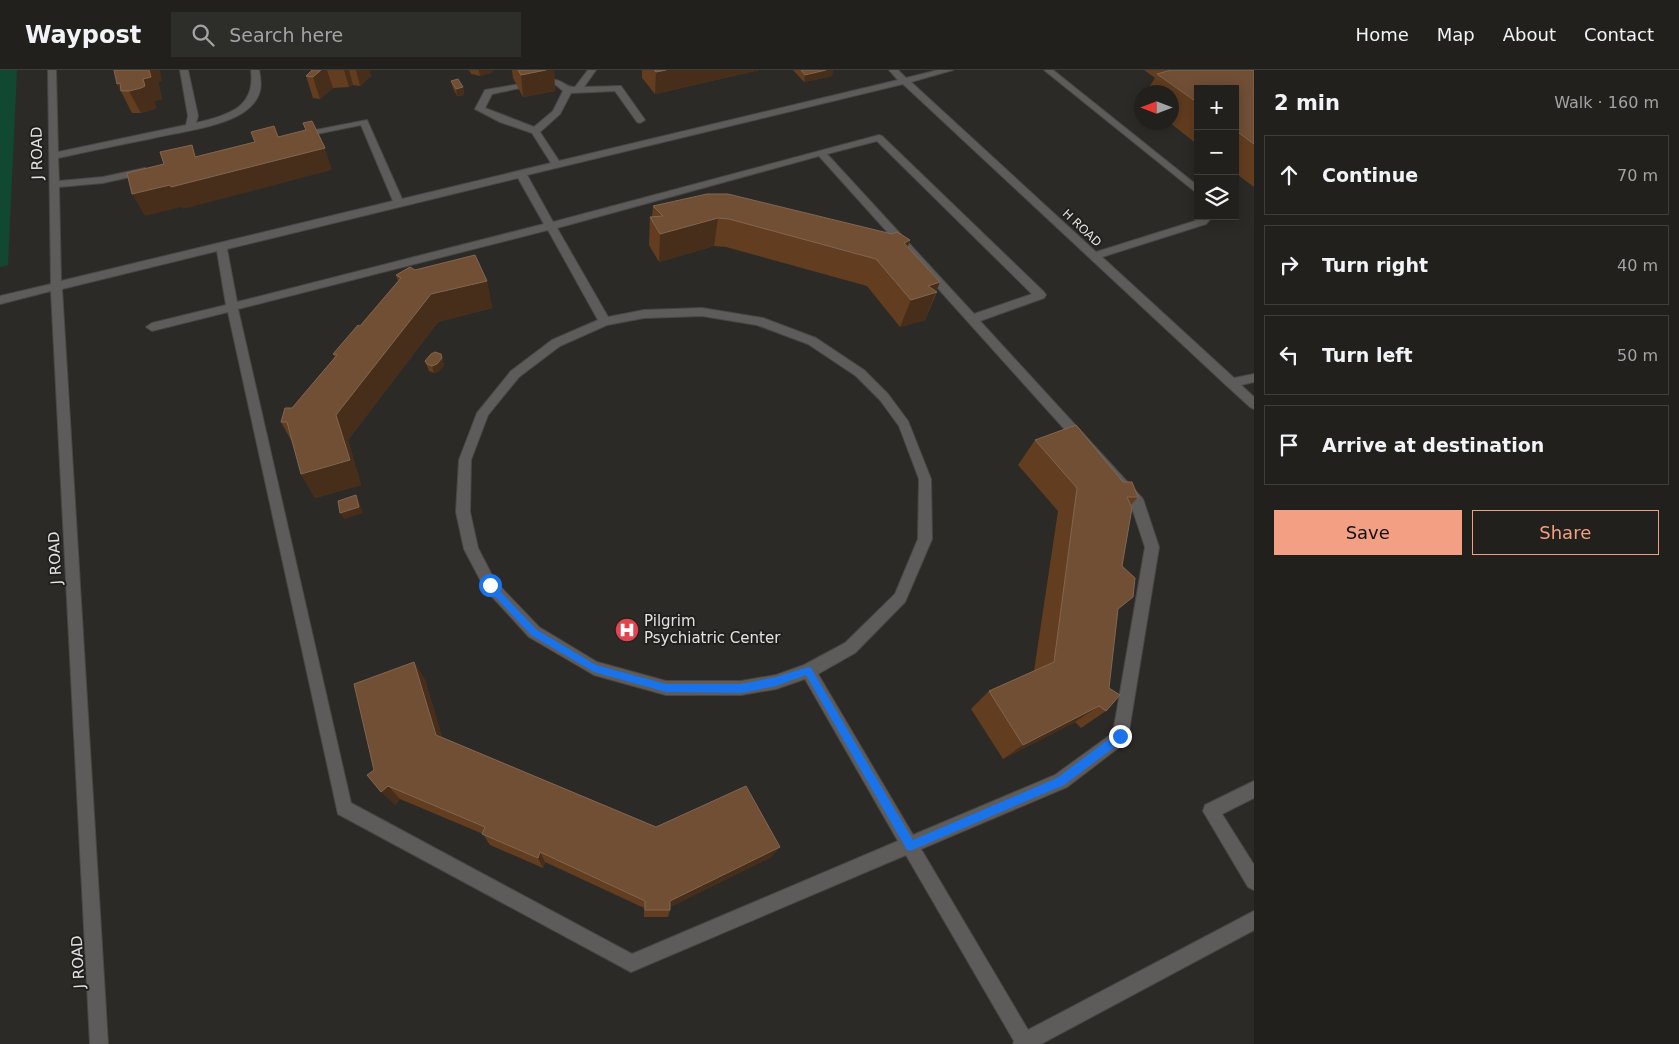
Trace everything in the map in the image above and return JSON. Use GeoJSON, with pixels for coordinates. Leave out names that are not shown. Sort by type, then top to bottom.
{"type":"FeatureCollection","features":[{"type":"Feature","properties":{"kind":"lane","name":"J ROAD"},"geometry":{"type":"LineString","coordinates":[[52,70],[56,286],[99,1044]]}},
{"type":"Feature","properties":{"kind":"lane"},"geometry":{"type":"LineString","coordinates":[[184,70],[193,116],[190,127]]}},
{"type":"Feature","properties":{"kind":"lane"},"geometry":{"type":"LineString","coordinates":[[54,156],[225,118],[244,108],[253,98],[258,80],[255,70]]}},
{"type":"Feature","properties":{"kind":"lane"},"geometry":{"type":"LineString","coordinates":[[536,132],[592,70]]}},
{"type":"Feature","properties":{"kind":"lane","name":"H ROAD"},"geometry":{"type":"LineString","coordinates":[[893,70],[1254,404]]}},
{"type":"Feature","properties":{"kind":"lane"},"geometry":{"type":"LineString","coordinates":[[0,300],[949,70]]}},
{"type":"Feature","properties":{"kind":"lane"},"geometry":{"type":"LineString","coordinates":[[1048,70],[1166,163],[1194,188]]}},
{"type":"Feature","properties":{"kind":"lane"},"geometry":{"type":"LineString","coordinates":[[549,82],[558,82],[573,90],[618,88],[640,120]]}},
{"type":"Feature","properties":{"kind":"lane"},"geometry":{"type":"LineString","coordinates":[[517,86],[488,92],[480,109],[536,132],[557,165]]}},
{"type":"Feature","properties":{"kind":"lane"},"geometry":{"type":"LineString","coordinates":[[286,139],[364,122],[400,203]]}},
{"type":"Feature","properties":{"kind":"lane"},"geometry":{"type":"LineString","coordinates":[[152,327],[551,226],[879,138],[1040,295],[973,319]]}},
{"type":"Feature","properties":{"kind":"lane"},"geometry":{"type":"LineString","coordinates":[[220,246],[344,808],[630,963],[1061,781],[1120,736],[1152,547],[1136,498],[821,153]]}},
{"type":"Feature","properties":{"kind":"lane"},"geometry":{"type":"LineString","coordinates":[[54,184],[102,180],[151,169]]}},
{"type":"Feature","properties":{"kind":"lane"},"geometry":{"type":"LineString","coordinates":[[521,174],[605,322]]}},
{"type":"Feature","properties":{"kind":"lane"},"geometry":{"type":"LineString","coordinates":[[1094,256],[1204,220]]}},
{"type":"Feature","properties":{"kind":"lane"},"geometry":{"type":"LineString","coordinates":[[702,312],[759,321],[812,341],[860,373],[884,397],[904,424],[925,479],[925,539],[900,598],[850,648],[808,671],[776,682],[741,688],[666,688],[594,668],[534,632],[490,585],[471,549],[463,512],[465,460],[483,413],[522,368],[556,343],[605,322],[644,314],[702,312]]}},
{"type":"Feature","properties":{"kind":"lane"},"geometry":{"type":"LineString","coordinates":[[1231,383],[1254,378]]}},
{"type":"Feature","properties":{"kind":"lane"},"geometry":{"type":"LineString","coordinates":[[808,671],[1024,1043],[1254,920]]}},
{"type":"Feature","properties":{"kind":"lane"},"geometry":{"type":"LineString","coordinates":[[1254,789],[1212,811],[1254,880]]}},
{"type":"Feature","properties":{"kind":"green space"},"geometry":{"type":"Polygon","coordinates":[[[0,70],[17,70],[8,265],[0,267],[0,70]]]}},
{"type":"Feature","properties":{"kind":"building"},"geometry":{"type":"Polygon","coordinates":[[[114,70],[149,70],[151,77],[143,79],[145,86],[141,88],[121,91],[120,83],[117,84],[114,70]]]}},
{"type":"Feature","properties":{"kind":"building"},"geometry":{"type":"Polygon","coordinates":[[[312,70],[321,70],[313,77],[306,76],[312,70]]]}},
{"type":"Feature","properties":{"kind":"building"},"geometry":{"type":"Polygon","coordinates":[[[518,70],[546,70],[521,75],[518,70]]]}},
{"type":"Feature","properties":{"kind":"building"},"geometry":{"type":"Polygon","coordinates":[[[801,70],[826,70],[805,75],[801,70]]]}},
{"type":"Feature","properties":{"kind":"building"},"geometry":{"type":"Polygon","coordinates":[[[1171,70],[1254,70],[1254,144],[1239,133],[1239,85],[1194,85],[1194,100],[1179,90],[1179,85],[1173,85],[1157,74],[1171,70]]]}},
{"type":"Feature","properties":{"kind":"building"},"geometry":{"type":"Polygon","coordinates":[[[458,79],[463,87],[456,89],[451,81],[458,79]]]}},
{"type":"Feature","properties":{"kind":"building"},"geometry":{"type":"Polygon","coordinates":[[[312,121],[325,148],[171,187],[170,185],[132,194],[127,173],[164,164],[160,152],[192,145],[195,157],[255,142],[251,132],[274,126],[278,137],[306,130],[303,123],[312,121]]]}},
{"type":"Feature","properties":{"kind":"building"},"geometry":{"type":"Polygon","coordinates":[[[707,194],[728,194],[892,234],[897,232],[910,240],[904,243],[940,282],[928,286],[937,292],[911,300],[876,259],[729,219],[718,218],[660,234],[650,217],[663,216],[653,206],[707,194]]]}},
{"type":"Feature","properties":{"kind":"building"},"geometry":{"type":"Polygon","coordinates":[[[475,255],[487,281],[431,294],[336,415],[350,460],[301,474],[287,422],[281,422],[285,408],[292,408],[337,355],[333,354],[401,278],[396,275],[410,267],[415,270],[475,255]]]}},
{"type":"Feature","properties":{"kind":"building"},"geometry":{"type":"Polygon","coordinates":[[[435,352],[441,354],[442,358],[437,364],[432,366],[427,364],[425,361],[435,352]]]}},
{"type":"Feature","properties":{"kind":"building"},"geometry":{"type":"Polygon","coordinates":[[[1076,425],[1123,482],[1132,482],[1138,497],[1127,497],[1132,508],[1122,566],[1135,578],[1133,597],[1118,609],[1109,688],[1120,695],[1106,711],[1099,706],[1023,745],[989,691],[1054,662],[1077,488],[1035,440],[1076,425]]]}},
{"type":"Feature","properties":{"kind":"building"},"geometry":{"type":"Polygon","coordinates":[[[356,495],[359,507],[340,513],[338,501],[356,495]]]}},
{"type":"Feature","properties":{"kind":"building"},"geometry":{"type":"Polygon","coordinates":[[[414,662],[436,735],[656,827],[746,786],[780,847],[670,901],[670,910],[645,910],[645,901],[540,852],[538,858],[482,834],[485,827],[388,786],[381,792],[367,775],[374,770],[354,684],[414,662]]]}},
{"type":"Feature","properties":{"kind":"place","name":"Pilgrim Psychiatric Center"},"geometry":{"type":"Point","coordinates":[627,630]}},
{"type":"Feature","properties":{"kind":"route"},"geometry":{"type":"LineString","coordinates":[[490,585],[534,632],[594,668],[666,688],[741,688],[776,682],[808,671],[910,846],[1061,781],[1120,736]]}}]}
